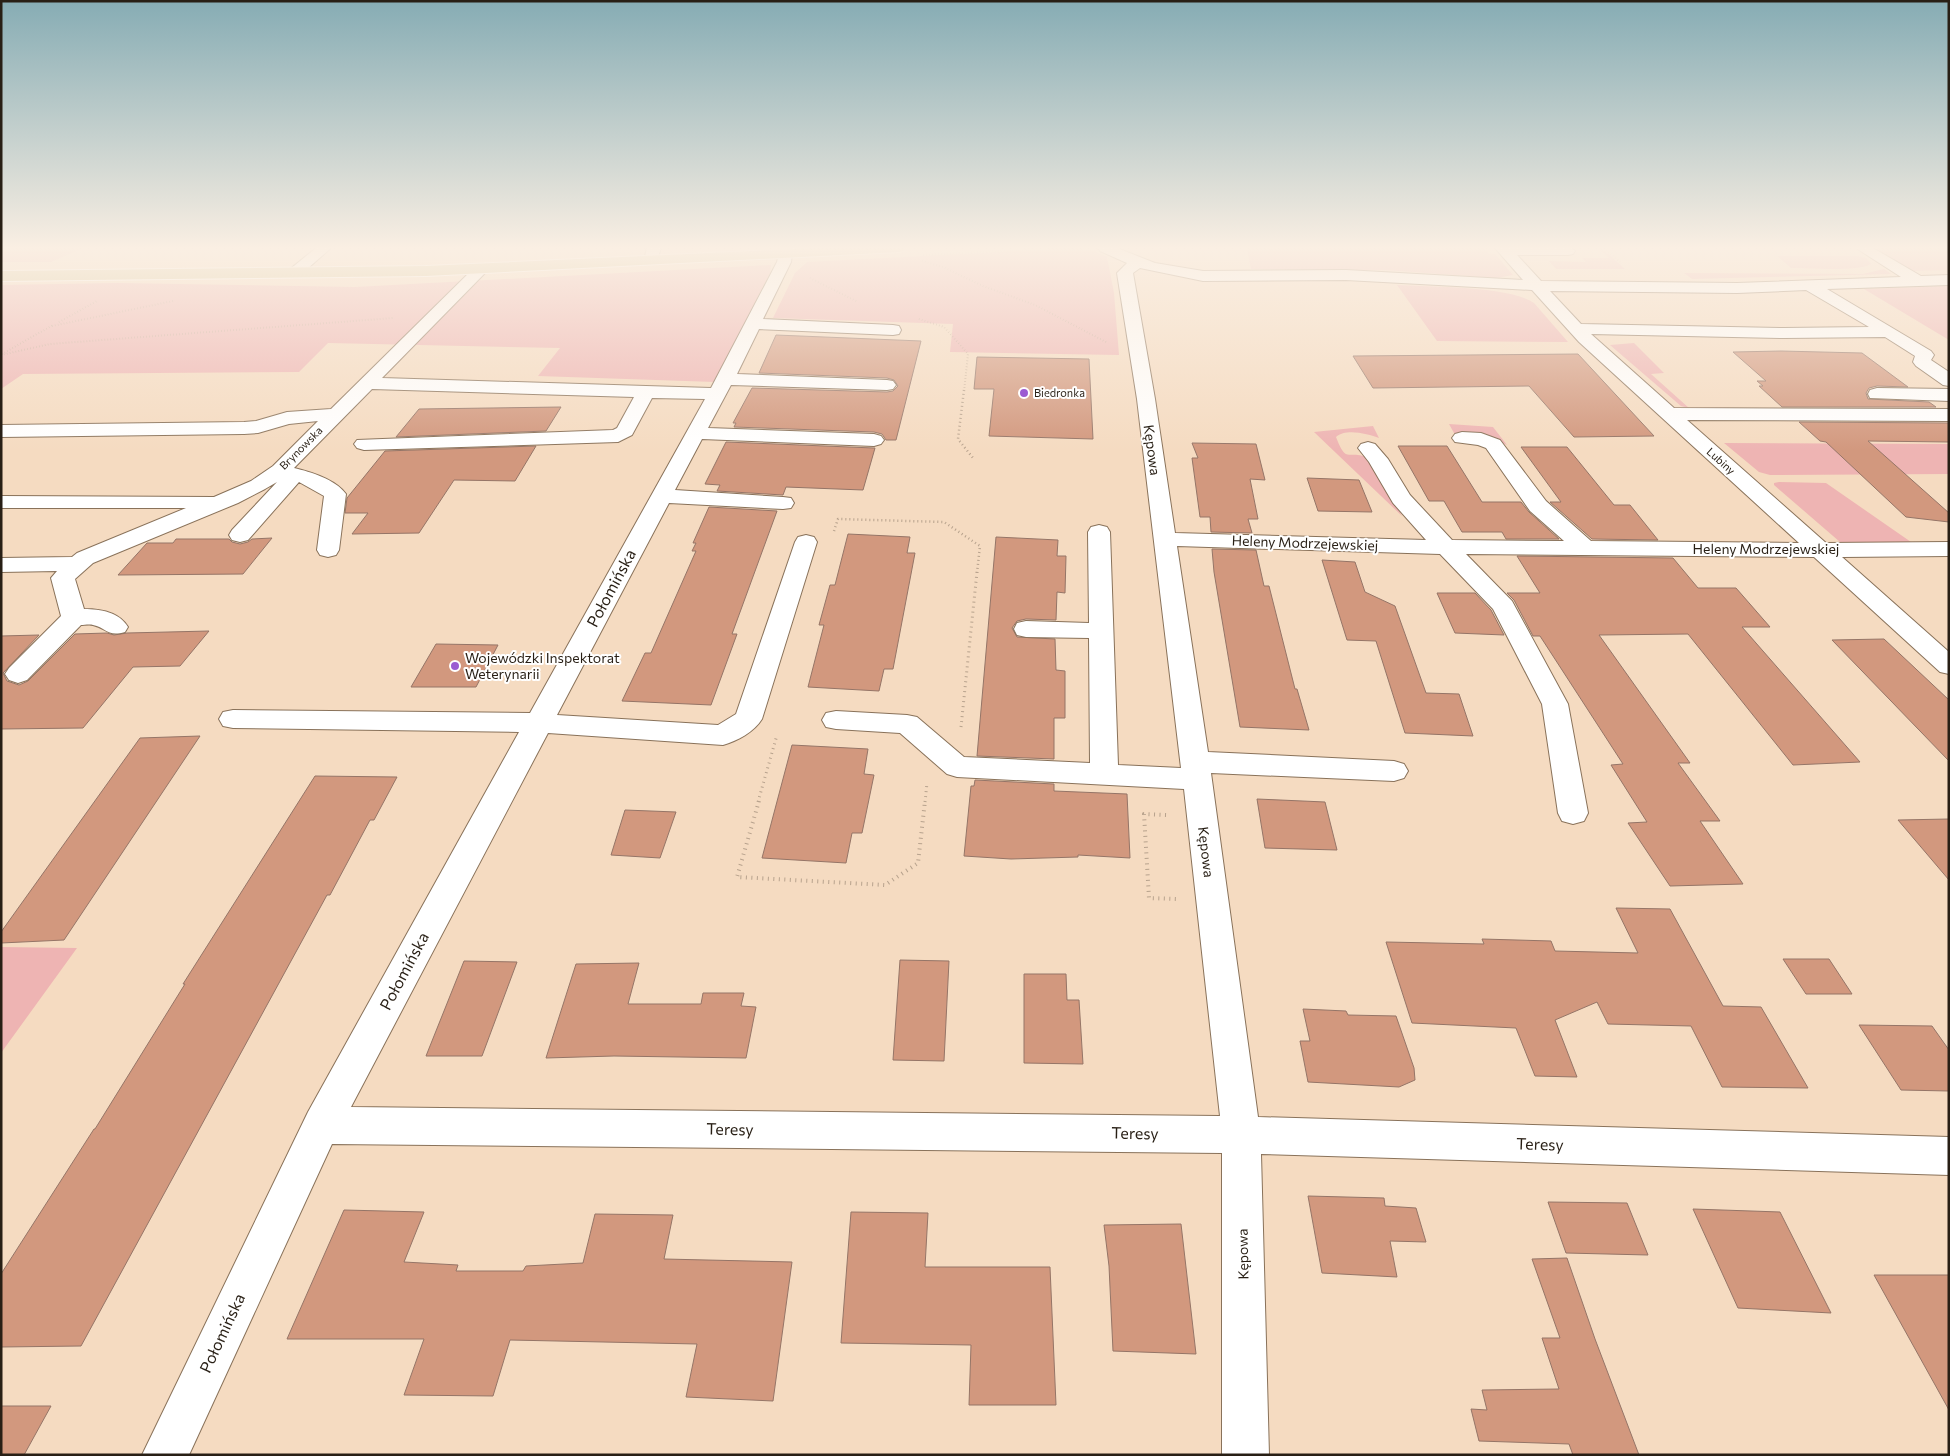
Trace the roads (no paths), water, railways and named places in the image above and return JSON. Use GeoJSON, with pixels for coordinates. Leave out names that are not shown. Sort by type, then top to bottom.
{"type":"FeatureCollection","features":[{"type":"Feature","properties":{"kind":"street","name":"Brynowska"},"geometry":{"type":"LineString","coordinates":[[74,617],[63,578],[84,558],[222,502],[287,472],[335,414],[433,316]]}},
{"type":"Feature","properties":{"kind":"street","name":"Połomińska"},"geometry":{"type":"LineString","coordinates":[[165,1455],[321,1125],[758,316]]}},
{"type":"Feature","properties":{"kind":"street","name":"Kępowa"},"geometry":{"type":"LineString","coordinates":[[1143,316],[1164,539],[1196,770],[1241,1134],[1246,1455]]}},
{"type":"Feature","properties":{"kind":"street","name":"Lubiny"},"geometry":{"type":"LineString","coordinates":[[1565,316],[1669,414],[1949,666]]}},
{"type":"Feature","properties":{"kind":"street"},"geometry":{"type":"LineString","coordinates":[[1861,316],[1925,355],[1922,362],[1949,381]]}},
{"type":"Feature","properties":{"kind":"street"},"geometry":{"type":"LineString","coordinates":[[754,324],[894,330]]}},
{"type":"Feature","properties":{"kind":"street"},"geometry":{"type":"LineString","coordinates":[[1577,329],[1784,333],[1889,332]]}},
{"type":"Feature","properties":{"kind":"street"},"geometry":{"type":"LineString","coordinates":[[365,383],[646,392],[721,387],[887,385]]}},
{"type":"Feature","properties":{"kind":"street"},"geometry":{"type":"LineString","coordinates":[[364,444],[618,436],[625,431],[646,392]]}},
{"type":"Feature","properties":{"kind":"street"},"geometry":{"type":"LineString","coordinates":[[1878,394],[1949,394]]}},
{"type":"Feature","properties":{"kind":"street"},"geometry":{"type":"LineString","coordinates":[[1,430],[244,428],[258,427],[287,418],[335,414]]}},
{"type":"Feature","properties":{"kind":"street"},"geometry":{"type":"LineString","coordinates":[[1669,414],[1949,415]]}},
{"type":"Feature","properties":{"kind":"street"},"geometry":{"type":"LineString","coordinates":[[695,433],[874,440]]}},
{"type":"Feature","properties":{"kind":"street"},"geometry":{"type":"LineString","coordinates":[[1462,438],[1481,439],[1493,444],[1538,506],[1584,547]]}},
{"type":"Feature","properties":{"kind":"street"},"geometry":{"type":"LineString","coordinates":[[1368,448],[1378,459],[1401,498],[1503,606],[1555,704],[1573,813]]}},
{"type":"Feature","properties":{"kind":"street"},"geometry":{"type":"LineString","coordinates":[[240,535],[287,472],[308,478],[335,494],[328,550]]}},
{"type":"Feature","properties":{"kind":"street"},"geometry":{"type":"LineString","coordinates":[[661,496],[783,503]]}},
{"type":"Feature","properties":{"kind":"street"},"geometry":{"type":"LineString","coordinates":[[1,502],[222,502]]}},
{"type":"Feature","properties":{"kind":"street"},"geometry":{"type":"LineString","coordinates":[[1098,532],[1104,775]]}},
{"type":"Feature","properties":{"kind":"street","name":"Heleny Modrzejewskiej"},"geometry":{"type":"LineString","coordinates":[[1164,539],[1446,547],[1820,550],[1949,549]]}},
{"type":"Feature","properties":{"kind":"street"},"geometry":{"type":"LineString","coordinates":[[233,719],[539,723],[723,735],[748,718],[806,542]]}},
{"type":"Feature","properties":{"kind":"street"},"geometry":{"type":"LineString","coordinates":[[1,565],[78,564]]}},
{"type":"Feature","properties":{"kind":"street"},"geometry":{"type":"LineString","coordinates":[[18,674],[74,617],[99,617],[116,626]]}},
{"type":"Feature","properties":{"kind":"street"},"geometry":{"type":"LineString","coordinates":[[1026,629],[1101,631]]}},
{"type":"Feature","properties":{"kind":"street"},"geometry":{"type":"LineString","coordinates":[[836,720],[907,724],[957,767],[1104,775],[1196,770],[1394,770]]}},
{"type":"Feature","properties":{"kind":"street","name":"Teresy"},"geometry":{"type":"LineString","coordinates":[[321,1125],[1241,1134],[1949,1156]]}},
{"type":"Feature","properties":{"kind":"place","name":"Biedronka"},"geometry":{"type":"Point","coordinates":[1024,393]}},
{"type":"Feature","properties":{"kind":"place","name":"Wojewódzki Inspektorat Weterynarii"},"geometry":{"type":"Point","coordinates":[455,666]}}]}
